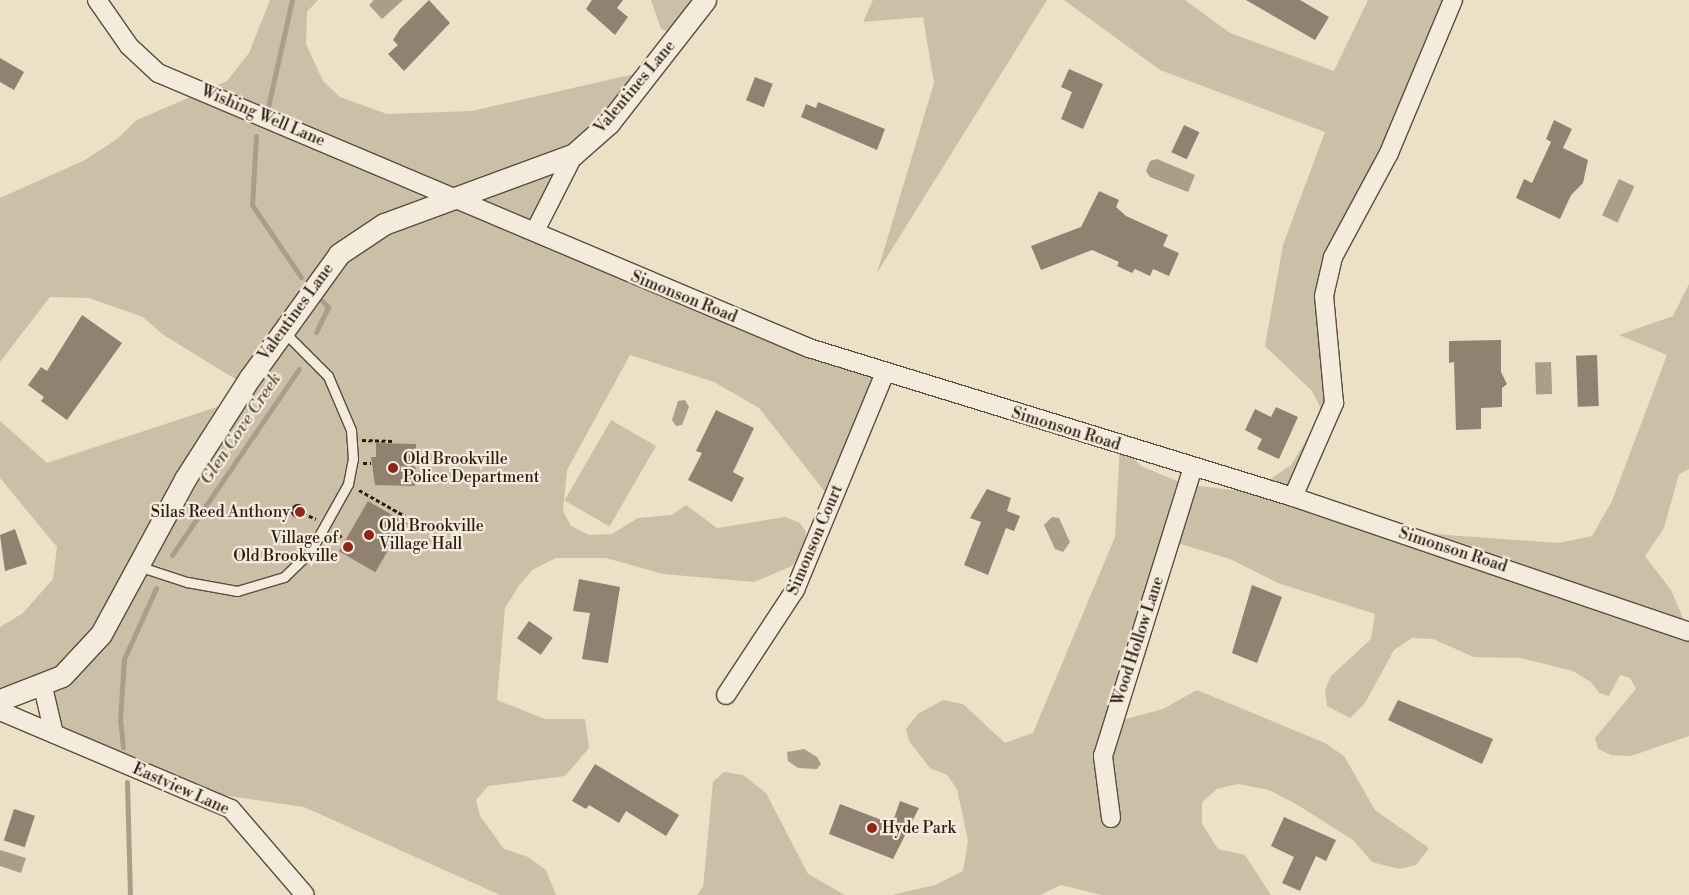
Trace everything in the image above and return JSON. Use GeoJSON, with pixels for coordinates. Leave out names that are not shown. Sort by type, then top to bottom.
{"type":"FeatureCollection","features":[{"type":"Feature","properties":{"kind":"street","name":"Wishing Well Lane"},"geometry":{"type":"LineString","coordinates":[[97,0],[129,46],[158,72],[455,196]]}},
{"type":"Feature","properties":{"kind":"street","name":"Valentines Lane"},"geometry":{"type":"LineString","coordinates":[[0,700],[43,687],[79,662],[101,634],[185,479],[282,331],[339,254],[384,224],[455,196],[574,154],[609,123],[705,0]]}},
{"type":"Feature","properties":{"kind":"street"},"geometry":{"type":"LineString","coordinates":[[1293,497],[1334,403],[1324,296],[1333,257],[1389,153],[1453,0]]}},
{"type":"Feature","properties":{"kind":"street"},"geometry":{"type":"LineString","coordinates":[[535,231],[574,154]]}},
{"type":"Feature","properties":{"kind":"street","name":"Simonson Road"},"geometry":{"type":"LineString","coordinates":[[455,196],[714,310],[884,375],[1293,497],[1617,604],[1689,632]]}},
{"type":"Feature","properties":{"kind":"street","name":"Simonson Court"},"geometry":{"type":"LineString","coordinates":[[726,695],[796,590],[884,375]]}},
{"type":"Feature","properties":{"kind":"street","name":"Wood Hollow Lane"},"geometry":{"type":"LineString","coordinates":[[1111,818],[1103,756],[1193,468]]}},
{"type":"Feature","properties":{"kind":"street"},"geometry":{"type":"LineString","coordinates":[[43,687],[54,734]]}},
{"type":"Feature","properties":{"kind":"street","name":"Eastview Lane"},"geometry":{"type":"LineString","coordinates":[[0,711],[231,809],[306,895]]}},
{"type":"Feature","properties":{"kind":"lane"},"geometry":{"type":"LineString","coordinates":[[138,566],[215,589],[237,591],[268,585],[310,552],[348,484],[352,439],[328,376],[282,331]]}},
{"type":"Feature","properties":{"kind":"path"},"geometry":{"type":"LineString","coordinates":[[352,439],[393,441]]}},
{"type":"Feature","properties":{"kind":"path"},"geometry":{"type":"LineString","coordinates":[[348,484],[382,506],[405,516],[406,522],[388,549]]}},
{"type":"Feature","properties":{"kind":"shaded area"},"geometry":{"type":"Polygon","coordinates":[[[270,0],[318,0],[307,12],[306,44],[323,81],[340,97],[387,114],[472,111],[652,70],[574,154],[535,231],[884,375],[829,497],[759,408],[714,382],[630,355],[567,470],[563,511],[571,526],[589,535],[612,534],[638,518],[672,515],[686,505],[717,528],[785,517],[800,523],[806,532],[803,551],[792,566],[754,582],[663,574],[606,558],[556,558],[532,570],[518,587],[505,608],[497,700],[545,719],[585,719],[589,748],[565,776],[488,786],[476,800],[480,816],[504,849],[528,857],[546,870],[556,895],[500,895],[304,807],[194,791],[54,734],[46,692],[0,696],[0,627],[23,613],[53,579],[57,547],[0,478],[0,421],[47,463],[235,401],[245,385],[162,334],[143,317],[89,298],[50,297],[0,362],[0,198],[85,160],[117,139],[137,120],[227,81],[249,53],[270,0]]]}},
{"type":"Feature","properties":{"kind":"shaded area"},"geometry":{"type":"Polygon","coordinates":[[[374,0],[403,0],[382,19],[369,5],[374,0]]]}},
{"type":"Feature","properties":{"kind":"shaded area"},"geometry":{"type":"Polygon","coordinates":[[[651,0],[705,0],[678,35],[661,29],[651,0]]]}},
{"type":"Feature","properties":{"kind":"shaded area"},"geometry":{"type":"Polygon","coordinates":[[[873,0],[1047,0],[877,273],[934,83],[923,17],[863,22],[873,0]]]}},
{"type":"Feature","properties":{"kind":"shaded area"},"geometry":{"type":"Polygon","coordinates":[[[1064,0],[1185,0],[1230,33],[1334,71],[1368,0],[1446,0],[1387,147],[1329,258],[1331,401],[1308,450],[1302,509],[1313,515],[1447,535],[1559,543],[1592,536],[1612,501],[1667,355],[1619,335],[1673,316],[1689,284],[1689,469],[1679,474],[1664,528],[1645,556],[1671,590],[1689,632],[1689,736],[1631,756],[1611,755],[1598,749],[1595,738],[1636,689],[1630,678],[1620,675],[1609,696],[1599,693],[1592,683],[1573,671],[1521,658],[1474,657],[1433,639],[1412,638],[1394,650],[1365,703],[1350,718],[1327,706],[1325,690],[1331,676],[1371,639],[1375,614],[1278,583],[1230,559],[1177,543],[1115,722],[1163,709],[1197,690],[1325,743],[1344,756],[1375,810],[1429,848],[1416,865],[1399,869],[1372,862],[1353,840],[1296,804],[1269,790],[1238,784],[1217,789],[1202,802],[1202,824],[1218,849],[1245,855],[1271,895],[1102,895],[1061,885],[1040,895],[892,895],[935,885],[963,871],[968,841],[957,789],[947,775],[930,768],[909,741],[906,729],[918,714],[943,700],[963,704],[1005,743],[1033,733],[1115,537],[1120,445],[1141,466],[1184,484],[1231,490],[1268,481],[1291,465],[1323,413],[1312,391],[1265,346],[1283,245],[1325,132],[1160,70],[1064,0]]]}},
{"type":"Feature","properties":{"kind":"shaded area"},"geometry":{"type":"Polygon","coordinates":[[[1157,159],[1195,175],[1188,192],[1150,177],[1146,171],[1150,161],[1157,159]]]}},
{"type":"Feature","properties":{"kind":"shaded area"},"geometry":{"type":"Polygon","coordinates":[[[1619,179],[1634,186],[1618,222],[1602,215],[1619,179]]]}},
{"type":"Feature","properties":{"kind":"shaded area"},"geometry":{"type":"Polygon","coordinates":[[[1551,362],[1552,394],[1536,395],[1535,363],[1551,362]]]}},
{"type":"Feature","properties":{"kind":"shaded area"},"geometry":{"type":"Polygon","coordinates":[[[685,400],[689,407],[682,425],[676,426],[672,420],[678,401],[685,400]]]}},
{"type":"Feature","properties":{"kind":"shaded area"},"geometry":{"type":"Polygon","coordinates":[[[611,420],[656,446],[610,527],[564,501],[611,420]]]}},
{"type":"Feature","properties":{"kind":"shaded area"},"geometry":{"type":"Polygon","coordinates":[[[1052,517],[1059,518],[1070,542],[1063,552],[1055,549],[1044,525],[1052,517]]]}},
{"type":"Feature","properties":{"kind":"shaded area"},"geometry":{"type":"Polygon","coordinates":[[[804,749],[817,757],[821,764],[817,769],[798,768],[788,761],[787,752],[804,749]]]}},
{"type":"Feature","properties":{"kind":"shaded area"},"geometry":{"type":"Polygon","coordinates":[[[724,772],[743,775],[766,793],[808,874],[845,895],[697,895],[703,887],[713,782],[724,772]]]}},
{"type":"Feature","properties":{"kind":"shaded area"},"geometry":{"type":"Polygon","coordinates":[[[0,850],[26,858],[21,873],[0,866],[0,850]]]}},
{"type":"Feature","properties":{"kind":"building"},"geometry":{"type":"Polygon","coordinates":[[[429,0],[450,23],[404,71],[388,54],[398,45],[393,40],[400,29],[429,0]]]}},
{"type":"Feature","properties":{"kind":"building"},"geometry":{"type":"Polygon","coordinates":[[[592,0],[623,0],[617,8],[628,17],[615,35],[586,9],[592,0]]]}},
{"type":"Feature","properties":{"kind":"building"},"geometry":{"type":"Polygon","coordinates":[[[1246,0],[1300,0],[1329,17],[1315,40],[1246,0]]]}},
{"type":"Feature","properties":{"kind":"building"},"geometry":{"type":"Polygon","coordinates":[[[0,58],[24,72],[14,90],[0,82],[0,58]]]}},
{"type":"Feature","properties":{"kind":"building"},"geometry":{"type":"Polygon","coordinates":[[[1069,69],[1103,84],[1083,129],[1061,119],[1072,92],[1061,87],[1069,69]]]}},
{"type":"Feature","properties":{"kind":"building"},"geometry":{"type":"Polygon","coordinates":[[[755,77],[773,84],[764,107],[746,100],[755,77]]]}},
{"type":"Feature","properties":{"kind":"building"},"geometry":{"type":"Polygon","coordinates":[[[818,102],[885,129],[877,150],[801,117],[806,104],[816,108],[818,102]]]}},
{"type":"Feature","properties":{"kind":"building"},"geometry":{"type":"Polygon","coordinates":[[[1554,120],[1572,129],[1563,148],[1588,160],[1583,183],[1571,195],[1560,219],[1516,198],[1524,179],[1532,183],[1551,142],[1546,139],[1554,120]]]}},
{"type":"Feature","properties":{"kind":"building"},"geometry":{"type":"Polygon","coordinates":[[[1184,125],[1199,132],[1187,159],[1171,152],[1184,125]]]}},
{"type":"Feature","properties":{"kind":"building"},"geometry":{"type":"Polygon","coordinates":[[[1099,191],[1119,200],[1116,207],[1126,216],[1168,235],[1163,246],[1179,253],[1169,276],[1153,269],[1150,276],[1135,269],[1132,273],[1117,266],[1119,262],[1092,250],[1041,270],[1031,246],[1081,227],[1099,191]]]}},
{"type":"Feature","properties":{"kind":"building"},"geometry":{"type":"Polygon","coordinates":[[[82,315],[122,343],[67,420],[41,401],[44,397],[28,385],[41,367],[47,371],[82,315]]]}},
{"type":"Feature","properties":{"kind":"building"},"geometry":{"type":"Polygon","coordinates":[[[1501,340],[1501,372],[1507,384],[1502,388],[1502,407],[1481,408],[1481,429],[1456,430],[1454,362],[1449,363],[1449,341],[1501,340]]]}},
{"type":"Feature","properties":{"kind":"building"},"geometry":{"type":"Polygon","coordinates":[[[1597,355],[1599,406],[1578,407],[1576,356],[1597,355]]]}},
{"type":"Feature","properties":{"kind":"building"},"geometry":{"type":"Polygon","coordinates":[[[1276,407],[1298,417],[1279,459],[1257,449],[1262,439],[1245,430],[1255,409],[1271,417],[1276,407]]]}},
{"type":"Feature","properties":{"kind":"building"},"geometry":{"type":"Polygon","coordinates":[[[716,410],[754,428],[733,472],[744,478],[732,502],[688,480],[702,453],[696,451],[716,410]]]}},
{"type":"Feature","properties":{"kind":"building","name":"Old Brookville Police Department"},"geometry":{"type":"Polygon","coordinates":[[[376,443],[416,444],[415,486],[375,485],[371,457],[376,457],[376,443]]]}},
{"type":"Feature","properties":{"kind":"building"},"geometry":{"type":"Polygon","coordinates":[[[987,489],[1011,498],[1007,511],[1020,516],[1014,531],[1006,528],[988,575],[964,565],[981,522],[970,518],[987,489]]]}},
{"type":"Feature","properties":{"kind":"building","name":"Old Brookville Village Hall"},"geometry":{"type":"Polygon","coordinates":[[[368,501],[404,522],[375,572],[339,551],[368,501]]]}},
{"type":"Feature","properties":{"kind":"building"},"geometry":{"type":"Polygon","coordinates":[[[15,529],[27,564],[5,571],[0,535],[15,529]]]}},
{"type":"Feature","properties":{"kind":"building"},"geometry":{"type":"Polygon","coordinates":[[[579,579],[620,587],[608,663],[582,659],[590,613],[573,611],[579,579]]]}},
{"type":"Feature","properties":{"kind":"building"},"geometry":{"type":"Polygon","coordinates":[[[1252,585],[1282,597],[1257,663],[1232,653],[1252,585]]]}},
{"type":"Feature","properties":{"kind":"building"},"geometry":{"type":"Polygon","coordinates":[[[529,621],[553,638],[541,655],[517,638],[529,621]]]}},
{"type":"Feature","properties":{"kind":"building"},"geometry":{"type":"Polygon","coordinates":[[[1398,700],[1493,739],[1482,764],[1388,720],[1398,700]]]}},
{"type":"Feature","properties":{"kind":"building"},"geometry":{"type":"Polygon","coordinates":[[[595,764],[679,815],[666,836],[626,811],[619,823],[589,805],[586,809],[572,801],[595,764]]]}},
{"type":"Feature","properties":{"kind":"building","name":"Hyde Park"},"geometry":{"type":"Polygon","coordinates":[[[900,801],[919,808],[893,859],[829,834],[840,804],[892,824],[900,801]]]}},
{"type":"Feature","properties":{"kind":"building"},"geometry":{"type":"Polygon","coordinates":[[[14,809],[35,816],[25,847],[4,840],[14,809]]]}},
{"type":"Feature","properties":{"kind":"building"},"geometry":{"type":"Polygon","coordinates":[[[1284,817],[1336,840],[1326,861],[1316,856],[1300,891],[1282,883],[1294,857],[1271,846],[1284,817]]]}},
{"type":"Feature","properties":{"kind":"waterway","name":"Glen Cove Creek"},"geometry":{"type":"LineString","coordinates":[[268,107],[292,0]]}},
{"type":"Feature","properties":{"kind":"waterway","name":"Glen Cove Creek"},"geometry":{"type":"LineString","coordinates":[[256,136],[252,205],[301,277]]}},
{"type":"Feature","properties":{"kind":"waterway","name":"Glen Cove Creek"},"geometry":{"type":"LineString","coordinates":[[316,332],[328,307],[322,301]]}},
{"type":"Feature","properties":{"kind":"waterway","name":"Glen Cove Creek"},"geometry":{"type":"LineString","coordinates":[[172,555],[299,369]]}},
{"type":"Feature","properties":{"kind":"waterway","name":"Glen Cove Creek"},"geometry":{"type":"LineString","coordinates":[[123,747],[120,719],[124,659],[156,588]]}},
{"type":"Feature","properties":{"kind":"waterway","name":"Glen Cove Creek"},"geometry":{"type":"LineString","coordinates":[[127,782],[130,895]]}},
{"type":"Feature","properties":{"kind":"place","name":"Old Brookville Police Department"},"geometry":{"type":"Point","coordinates":[393,468]}},
{"type":"Feature","properties":{"kind":"place","name":"Silas Reed Anthony"},"geometry":{"type":"Point","coordinates":[300,512]}},
{"type":"Feature","properties":{"kind":"place","name":"Old Brookville Village Hall"},"geometry":{"type":"Point","coordinates":[369,535]}},
{"type":"Feature","properties":{"kind":"place","name":"Village of Old Brookville"},"geometry":{"type":"Point","coordinates":[348,547]}},
{"type":"Feature","properties":{"kind":"place","name":"Hyde Park"},"geometry":{"type":"Point","coordinates":[872,828]}}]}
